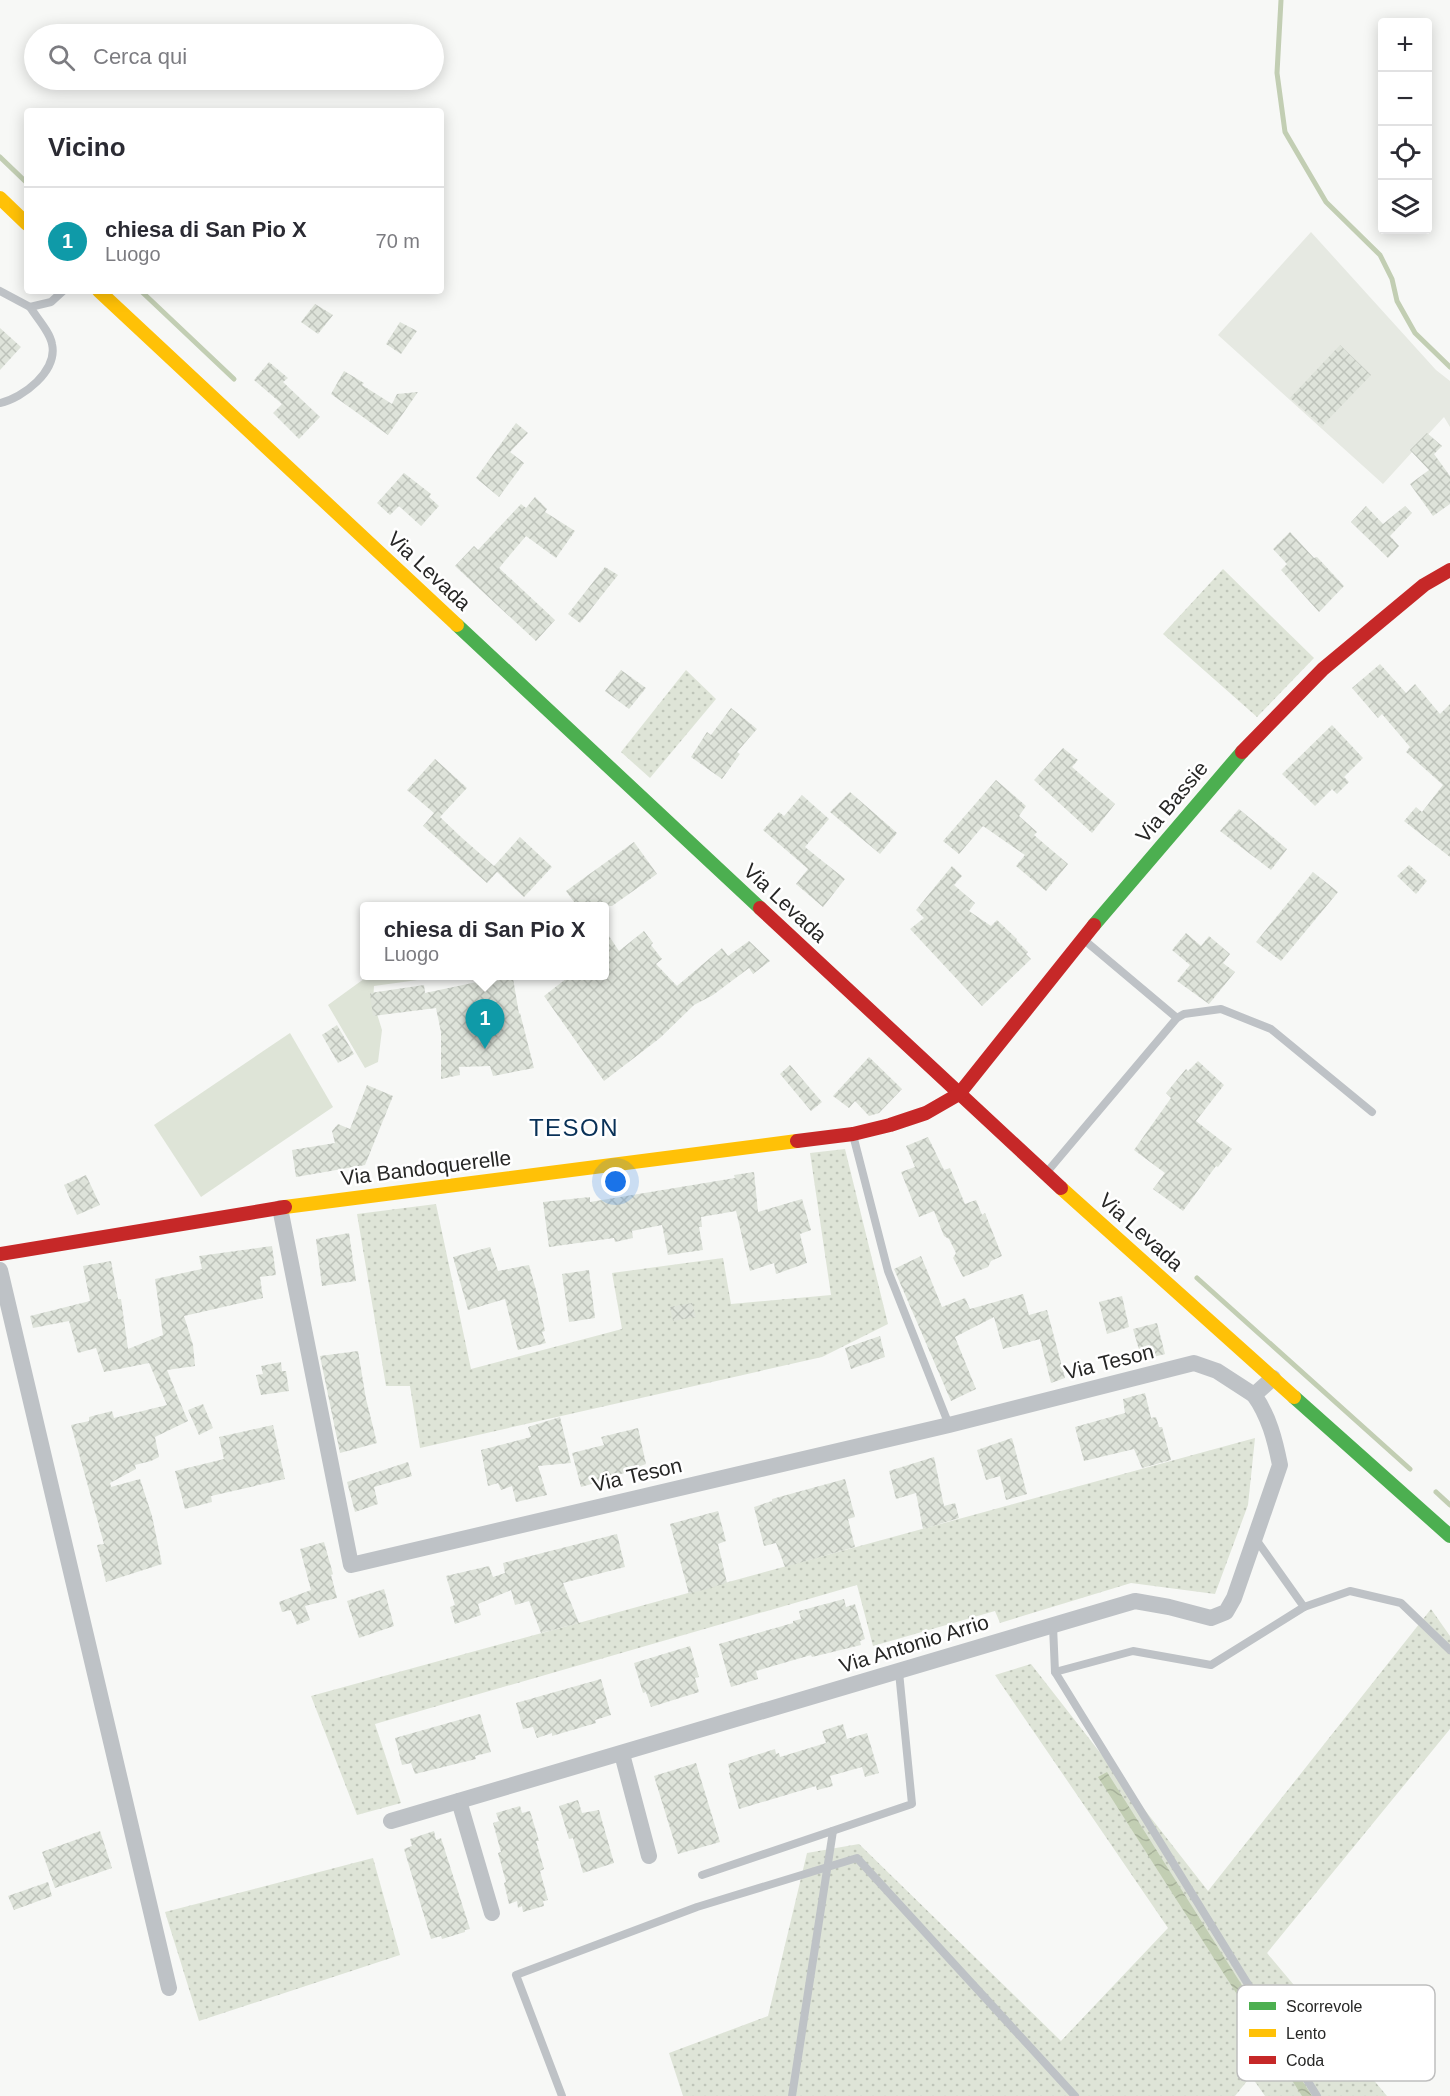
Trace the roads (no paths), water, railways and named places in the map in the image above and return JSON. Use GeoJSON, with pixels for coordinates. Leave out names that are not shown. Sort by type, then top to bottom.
{"type":"FeatureCollection","features":[{"type":"Feature","properties":{"kind":"main road"},"geometry":{"type":"LineString","coordinates":[[0,198],[24,221]]}},
{"type":"Feature","properties":{"kind":"main road","name":"Via Levada"},"geometry":{"type":"LineString","coordinates":[[102,294],[1045,1174],[1450,1536]]}},
{"type":"Feature","properties":{"kind":"main road","name":"Via Bassie"},"geometry":{"type":"LineString","coordinates":[[959,1094],[1082,939],[1239,755],[1323,669],[1416,591],[1450,570]]}},
{"type":"Feature","properties":{"kind":"main road","name":"Via Bandoquerelle"},"geometry":{"type":"LineString","coordinates":[[0,1254],[280,1209],[853,1134],[926,1113],[959,1094]]}},
{"type":"Feature","properties":{"kind":"street","name":"Via Teson"},"geometry":{"type":"LineString","coordinates":[[280,1209],[351,1565],[949,1425],[1194,1364],[1217,1371],[1254,1395]]}},
{"type":"Feature","properties":{"kind":"street"},"geometry":{"type":"LineString","coordinates":[[0,1270],[169,1988]]}},
{"type":"Feature","properties":{"kind":"street"},"geometry":{"type":"LineString","coordinates":[[1254,1395],[1273,1378]]}},
{"type":"Feature","properties":{"kind":"street","name":"Via Antonio Arrio"},"geometry":{"type":"LineString","coordinates":[[391,1821],[1135,1601],[1211,1618],[1226,1612],[1234,1598],[1280,1465],[1276,1444],[1264,1410],[1254,1395]]}},
{"type":"Feature","properties":{"kind":"street"},"geometry":{"type":"LineString","coordinates":[[622,1754],[649,1856]]}},
{"type":"Feature","properties":{"kind":"street"},"geometry":{"type":"LineString","coordinates":[[459,1802],[492,1913]]}},
{"type":"Feature","properties":{"kind":"lane"},"geometry":{"type":"LineString","coordinates":[[0,291],[30,308],[52,343],[52,359],[35,383],[9,401],[0,403]]}},
{"type":"Feature","properties":{"kind":"lane"},"geometry":{"type":"LineString","coordinates":[[30,308],[51,302],[60,294]]}},
{"type":"Feature","properties":{"kind":"lane"},"geometry":{"type":"LineString","coordinates":[[1082,939],[1177,1018]]}},
{"type":"Feature","properties":{"kind":"lane"},"geometry":{"type":"LineString","coordinates":[[1045,1174],[1177,1018],[1184,1014],[1221,1009],[1271,1029],[1372,1112]]}},
{"type":"Feature","properties":{"kind":"lane"},"geometry":{"type":"LineString","coordinates":[[853,1134],[888,1271],[949,1425]]}},
{"type":"Feature","properties":{"kind":"lane"},"geometry":{"type":"LineString","coordinates":[[1254,1537],[1304,1607]]}},
{"type":"Feature","properties":{"kind":"lane"},"geometry":{"type":"LineString","coordinates":[[1055,1672],[1133,1651],[1211,1665],[1304,1607],[1350,1591],[1401,1603],[1450,1650]]}},
{"type":"Feature","properties":{"kind":"lane"},"geometry":{"type":"LineString","coordinates":[[1053,1626],[1055,1672],[1248,1985]]}},
{"type":"Feature","properties":{"kind":"lane"},"geometry":{"type":"LineString","coordinates":[[702,1875],[912,1804],[899,1672]]}},
{"type":"Feature","properties":{"kind":"lane"},"geometry":{"type":"LineString","coordinates":[[792,2096],[833,1832]]}},
{"type":"Feature","properties":{"kind":"lane"},"geometry":{"type":"LineString","coordinates":[[562,2096],[516,1976],[697,1907],[857,1858],[1075,2096]]}},
{"type":"Feature","properties":{"kind":"lane"},"geometry":{"type":"LineString","coordinates":[[1308,2081],[1317,2096]]}},
{"type":"Feature","properties":{"kind":"water"},"geometry":{"type":"Polygon","coordinates":[[[1107,1772],[1242,1985],[1237,1985],[1237,1994],[1098,1777],[1107,1772]]]}},
{"type":"Feature","properties":{"kind":"water"},"geometry":{"type":"Polygon","coordinates":[[[1292,2081],[1303,2081],[1312,2096],[1302,2096],[1292,2081]]]}},
{"type":"Feature","properties":{"kind":"waterway"},"geometry":{"type":"LineString","coordinates":[[1281,0],[1277,73],[1285,132],[1326,202],[1380,255],[1392,279],[1397,301],[1415,333],[1450,367]]}},
{"type":"Feature","properties":{"kind":"waterway"},"geometry":{"type":"LineString","coordinates":[[0,157],[24,180]]}},
{"type":"Feature","properties":{"kind":"waterway"},"geometry":{"type":"LineString","coordinates":[[144,294],[234,379]]}},
{"type":"Feature","properties":{"kind":"waterway"},"geometry":{"type":"LineString","coordinates":[[1197,1278],[1410,1469]]}},
{"type":"Feature","properties":{"kind":"waterway"},"geometry":{"type":"LineString","coordinates":[[1436,1492],[1450,1505]]}},
{"type":"Feature","properties":{"kind":"place","name":"chiesa di San Pio X"},"geometry":{"type":"Point","coordinates":[485,1049]}},
{"type":"Feature","properties":{"kind":"district","name":"TESON"},"geometry":{"type":"Point","coordinates":[574,1128]}}]}
